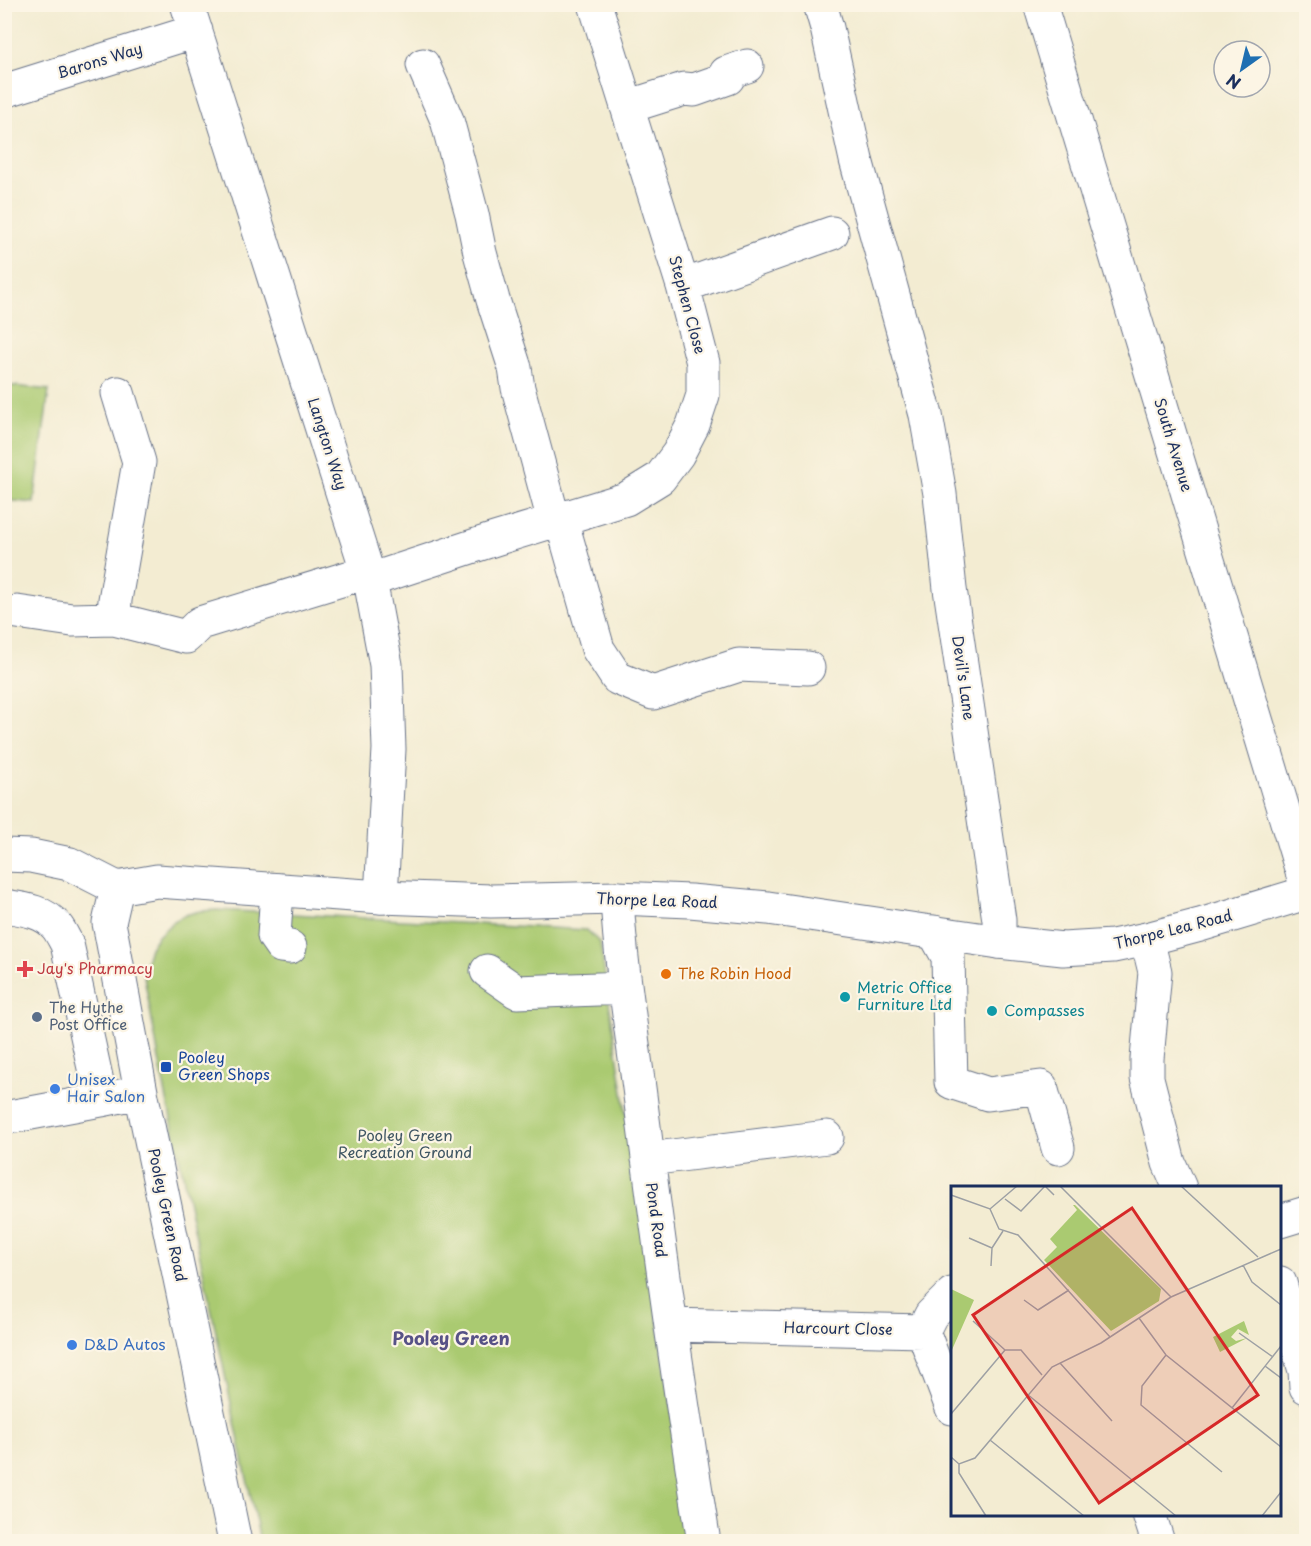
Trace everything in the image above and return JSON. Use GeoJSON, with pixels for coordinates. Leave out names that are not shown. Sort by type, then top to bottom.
{"type":"FeatureCollection","features":[{"type":"Feature","properties":{"kind":"street","name":"Stephen Close"},"geometry":{"type":"LineString","coordinates":[[114,619],[186,637],[200,623],[368,576],[626,499],[660,478],[678,454],[693,425],[703,394],[703,363],[683,286],[595,4]]}},
{"type":"Feature","properties":{"kind":"street","name":"Devil's Lane"},"geometry":{"type":"LineString","coordinates":[[820,4],[859,171],[926,415],[940,494],[950,589],[999,920],[999,942]]}},
{"type":"Feature","properties":{"kind":"street","name":"South Avenue"},"geometry":{"type":"LineString","coordinates":[[1040,4],[1306,885]]}},
{"type":"Feature","properties":{"kind":"street","name":"Barons Way"},"geometry":{"type":"LineString","coordinates":[[4,91],[192,18]]}},
{"type":"Feature","properties":{"kind":"street","name":"Langton Way"},"geometry":{"type":"LineString","coordinates":[[192,18],[368,576],[386,665],[389,749],[381,897]]}},
{"type":"Feature","properties":{"kind":"street"},"geometry":{"type":"LineString","coordinates":[[423,65],[447,120],[480,253],[557,520],[598,649],[616,678],[653,693],[739,665],[808,668]]}},
{"type":"Feature","properties":{"kind":"street"},"geometry":{"type":"LineString","coordinates":[[627,107],[684,89],[694,90],[728,78],[726,73],[747,66]]}},
{"type":"Feature","properties":{"kind":"street"},"geometry":{"type":"LineString","coordinates":[[683,286],[832,233]]}},
{"type":"Feature","properties":{"kind":"street"},"geometry":{"type":"LineString","coordinates":[[17,612],[72,620],[114,619],[115,600],[139,462],[118,393]]}},
{"type":"Feature","properties":{"kind":"street"},"geometry":{"type":"LineString","coordinates":[[4,855],[31,856],[70,864],[117,888]]}},
{"type":"Feature","properties":{"kind":"street","name":"Thorpe Lea Road"},"geometry":{"type":"LineString","coordinates":[[117,888],[157,881],[381,897],[491,901],[617,898],[690,901],[768,908],[999,942],[1064,949],[1113,946],[1147,939],[1306,893]]}},
{"type":"Feature","properties":{"kind":"street","name":"Pooley Green Road"},"geometry":{"type":"LineString","coordinates":[[117,888],[109,923],[141,1092],[235,1542]]}},
{"type":"Feature","properties":{"kind":"street"},"geometry":{"type":"LineString","coordinates":[[277,890],[274,936],[281,946],[290,947]]}},
{"type":"Feature","properties":{"kind":"street","name":"Pond Road"},"geometry":{"type":"LineString","coordinates":[[617,898],[625,988],[670,1325],[704,1542]]}},
{"type":"Feature","properties":{"kind":"street"},"geometry":{"type":"LineString","coordinates":[[4,906],[43,915],[58,927],[67,944],[101,1100]]}},
{"type":"Feature","properties":{"kind":"street"},"geometry":{"type":"LineString","coordinates":[[934,932],[948,957],[951,1082],[988,1094],[1041,1087],[1058,1148]]}},
{"type":"Feature","properties":{"kind":"street"},"geometry":{"type":"LineString","coordinates":[[1147,939],[1155,972],[1147,1078],[1169,1164],[1179,1186]]}},
{"type":"Feature","properties":{"kind":"street"},"geometry":{"type":"LineString","coordinates":[[487,970],[517,992],[625,988]]}},
{"type":"Feature","properties":{"kind":"street"},"geometry":{"type":"LineString","coordinates":[[4,1118],[141,1092]]}},
{"type":"Feature","properties":{"kind":"street"},"geometry":{"type":"LineString","coordinates":[[648,1159],[827,1137]]}},
{"type":"Feature","properties":{"kind":"street"},"geometry":{"type":"LineString","coordinates":[[1281,1221],[1306,1213]]}},
{"type":"Feature","properties":{"kind":"street"},"geometry":{"type":"LineString","coordinates":[[1281,1286],[1305,1371],[1306,1387]]}},
{"type":"Feature","properties":{"kind":"street"},"geometry":{"type":"LineString","coordinates":[[951,1295],[931,1315],[923,1331],[951,1405]]}},
{"type":"Feature","properties":{"kind":"street","name":"Harcourt Close"},"geometry":{"type":"LineString","coordinates":[[670,1325],[923,1331]]}},
{"type":"Feature","properties":{"kind":"street"},"geometry":{"type":"LineString","coordinates":[[1149,1516],[1158,1542]]}},
{"type":"Feature","properties":{"kind":"green space"},"geometry":{"type":"Polygon","coordinates":[[[5,385],[49,390],[34,503],[5,500],[5,385]]]}},
{"type":"Feature","properties":{"kind":"green space","name":"Pooley Green Recreation Ground"},"geometry":{"type":"Polygon","coordinates":[[[217,910],[587,930],[600,943],[692,1541],[260,1541],[163,1081],[143,971],[150,948],[157,937],[174,921],[200,911],[217,910]]]}},
{"type":"Feature","properties":{"kind":"place","name":"Jay's Pharmacy"},"geometry":{"type":"Point","coordinates":[25,969]}},
{"type":"Feature","properties":{"kind":"place","name":"The Robin Hood"},"geometry":{"type":"Point","coordinates":[666,974]}},
{"type":"Feature","properties":{"kind":"place","name":"Metric Office Furniture Ltd"},"geometry":{"type":"Point","coordinates":[845,997]}},
{"type":"Feature","properties":{"kind":"place","name":"Compasses"},"geometry":{"type":"Point","coordinates":[992,1011]}},
{"type":"Feature","properties":{"kind":"place","name":"The Hythe Post Office"},"geometry":{"type":"Point","coordinates":[37,1017]}},
{"type":"Feature","properties":{"kind":"place","name":"Pooley Green Shops"},"geometry":{"type":"Point","coordinates":[166,1067]}},
{"type":"Feature","properties":{"kind":"place","name":"Unisex Hair Salon"},"geometry":{"type":"Point","coordinates":[55,1089]}},
{"type":"Feature","properties":{"kind":"place","name":"D&D Autos"},"geometry":{"type":"Point","coordinates":[72,1345]}},
{"type":"Feature","properties":{"kind":"district","name":"Pooley Green"},"geometry":{"type":"Point","coordinates":[451,1339]}}]}
